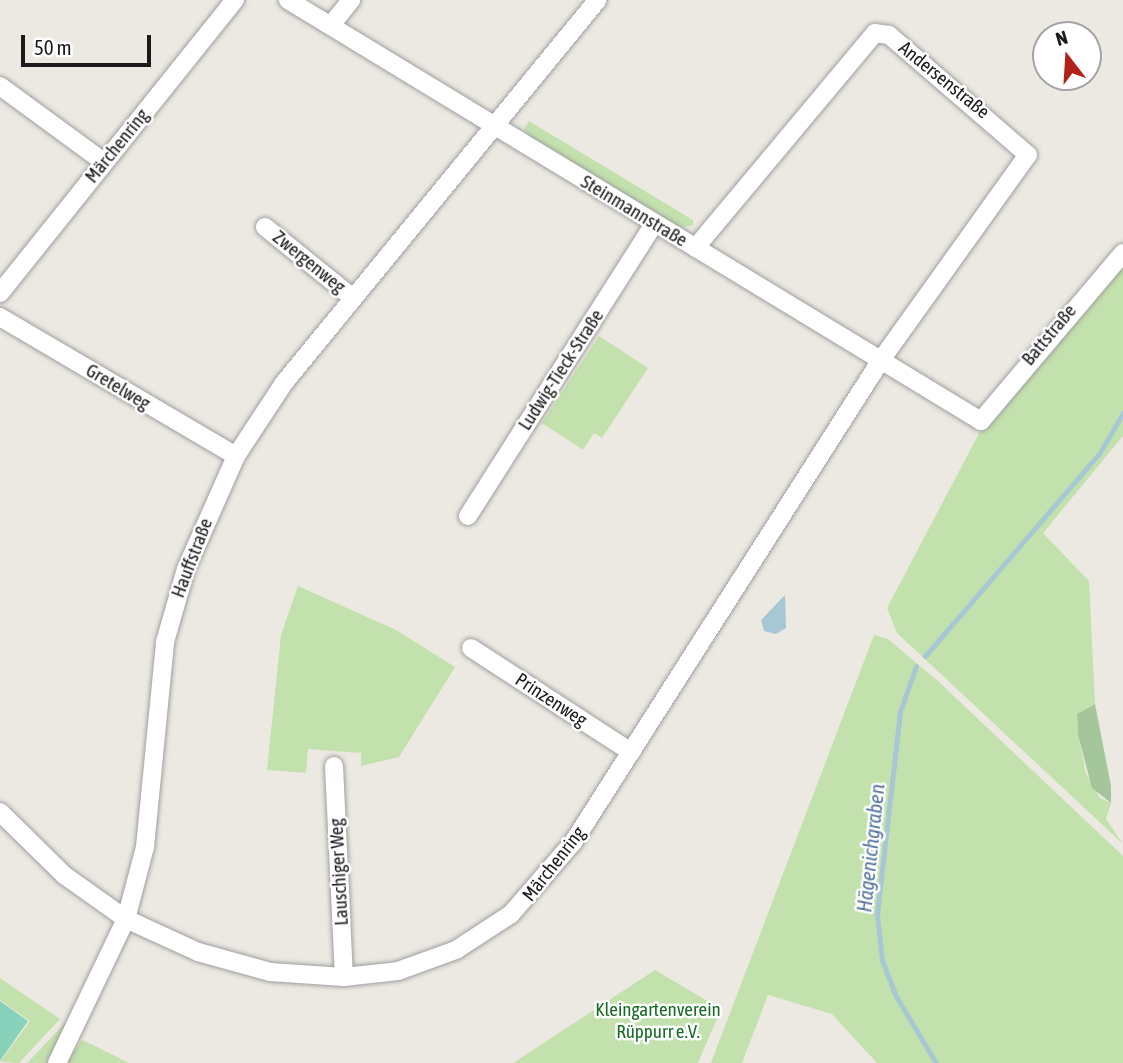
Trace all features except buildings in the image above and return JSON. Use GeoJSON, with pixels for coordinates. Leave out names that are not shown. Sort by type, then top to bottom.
{"type":"FeatureCollection","features":[{"type":"Feature","properties":{"kind":"street","name":"Märchenring"},"geometry":{"type":"LineString","coordinates":[[0,293],[235,0]]}},
{"type":"Feature","properties":{"kind":"street","name":"Steinmannstraße"},"geometry":{"type":"LineString","coordinates":[[288,0],[981,421]]}},
{"type":"Feature","properties":{"kind":"street"},"geometry":{"type":"LineString","coordinates":[[331,25],[351,0]]}},
{"type":"Feature","properties":{"kind":"street","name":"Hauffstraße"},"geometry":{"type":"LineString","coordinates":[[57,1063],[126,919],[145,847],[165,642],[186,569],[236,456],[276,394],[597,0]]}},
{"type":"Feature","properties":{"kind":"street","name":"Andersenstraße"},"geometry":{"type":"LineString","coordinates":[[695,248],[864,40],[875,33],[889,35],[1028,155],[881,360]]}},
{"type":"Feature","properties":{"kind":"street"},"geometry":{"type":"LineString","coordinates":[[0,86],[104,162]]}},
{"type":"Feature","properties":{"kind":"street","name":"Ludwig-Tieck-Straße"},"geometry":{"type":"LineString","coordinates":[[468,516],[654,223]]}},
{"type":"Feature","properties":{"kind":"street","name":"Zwergenweg"},"geometry":{"type":"LineString","coordinates":[[265,227],[353,298]]}},
{"type":"Feature","properties":{"kind":"street","name":"Battstraße"},"geometry":{"type":"LineString","coordinates":[[981,421],[1123,253]]}},
{"type":"Feature","properties":{"kind":"street","name":"Gretelweg"},"geometry":{"type":"LineString","coordinates":[[0,317],[236,456]]}},
{"type":"Feature","properties":{"kind":"street","name":"Märchenring"},"geometry":{"type":"LineString","coordinates":[[0,812],[64,875],[126,919],[224,961],[290,975],[344,978],[436,958],[511,914],[544,881],[631,752],[881,360]]}},
{"type":"Feature","properties":{"kind":"street","name":"Prinzenweg"},"geometry":{"type":"LineString","coordinates":[[471,648],[631,752]]}},
{"type":"Feature","properties":{"kind":"street","name":"Lauschiger Weg"},"geometry":{"type":"LineString","coordinates":[[334,766],[344,978]]}},
{"type":"Feature","properties":{"kind":"green space"},"geometry":{"type":"Polygon","coordinates":[[[529,121],[693,220],[693,225],[681,228],[529,136],[524,129],[529,121]]]}},
{"type":"Feature","properties":{"kind":"green space"},"geometry":{"type":"Polygon","coordinates":[[[1123,266],[1123,436],[1043,533],[1089,581],[1095,704],[1077,714],[1078,735],[1086,773],[1100,798],[1111,803],[1106,819],[1123,844],[897,633],[887,608],[984,424],[1123,266]]]}},
{"type":"Feature","properties":{"kind":"green space"},"geometry":{"type":"Polygon","coordinates":[[[599,336],[648,368],[602,438],[594,433],[583,450],[542,423],[599,336]]]}},
{"type":"Feature","properties":{"kind":"green space"},"geometry":{"type":"Polygon","coordinates":[[[298,586],[396,630],[455,667],[399,757],[361,766],[361,753],[308,749],[306,773],[267,770],[281,635],[298,586]]]}},
{"type":"Feature","properties":{"kind":"green space"},"geometry":{"type":"Polygon","coordinates":[[[874,635],[888,639],[939,682],[1123,856],[1123,1063],[877,1063],[832,1014],[768,995],[742,1063],[711,1063],[874,635]]]}},
{"type":"Feature","properties":{"kind":"green space"},"geometry":{"type":"Polygon","coordinates":[[[1095,704],[1111,786],[1111,803],[1092,788],[1078,735],[1077,714],[1095,704]]]}},
{"type":"Feature","properties":{"kind":"green space","name":"Kleingartenverein Rüppurr e.V."},"geometry":{"type":"Polygon","coordinates":[[[655,970],[721,1009],[698,1063],[513,1063],[655,970]]]}},
{"type":"Feature","properties":{"kind":"green space"},"geometry":{"type":"Polygon","coordinates":[[[0,978],[60,1019],[19,1063],[0,1062],[30,1021],[0,1000],[0,978]]]}},
{"type":"Feature","properties":{"kind":"green space"},"geometry":{"type":"Polygon","coordinates":[[[0,1001],[28,1021],[0,1061],[0,1001]]]}},
{"type":"Feature","properties":{"kind":"green space"},"geometry":{"type":"Polygon","coordinates":[[[65,1023],[71,1025],[47,1063],[27,1063],[65,1023]]]}},
{"type":"Feature","properties":{"kind":"green space"},"geometry":{"type":"Polygon","coordinates":[[[82,1040],[85,1041],[129,1063],[66,1063],[82,1040]]]}},
{"type":"Feature","properties":{"kind":"water"},"geometry":{"type":"Polygon","coordinates":[[[785,595],[786,628],[776,634],[764,631],[761,620],[785,595]]]}},
{"type":"Feature","properties":{"kind":"waterway","name":"Hägenichgraben"},"geometry":{"type":"LineString","coordinates":[[925,656],[1099,454],[1123,413]]}},
{"type":"Feature","properties":{"kind":"waterway","name":"Hägenichgraben"},"geometry":{"type":"LineString","coordinates":[[916,666],[900,712],[877,915],[882,960],[896,996],[936,1063]]}}]}
